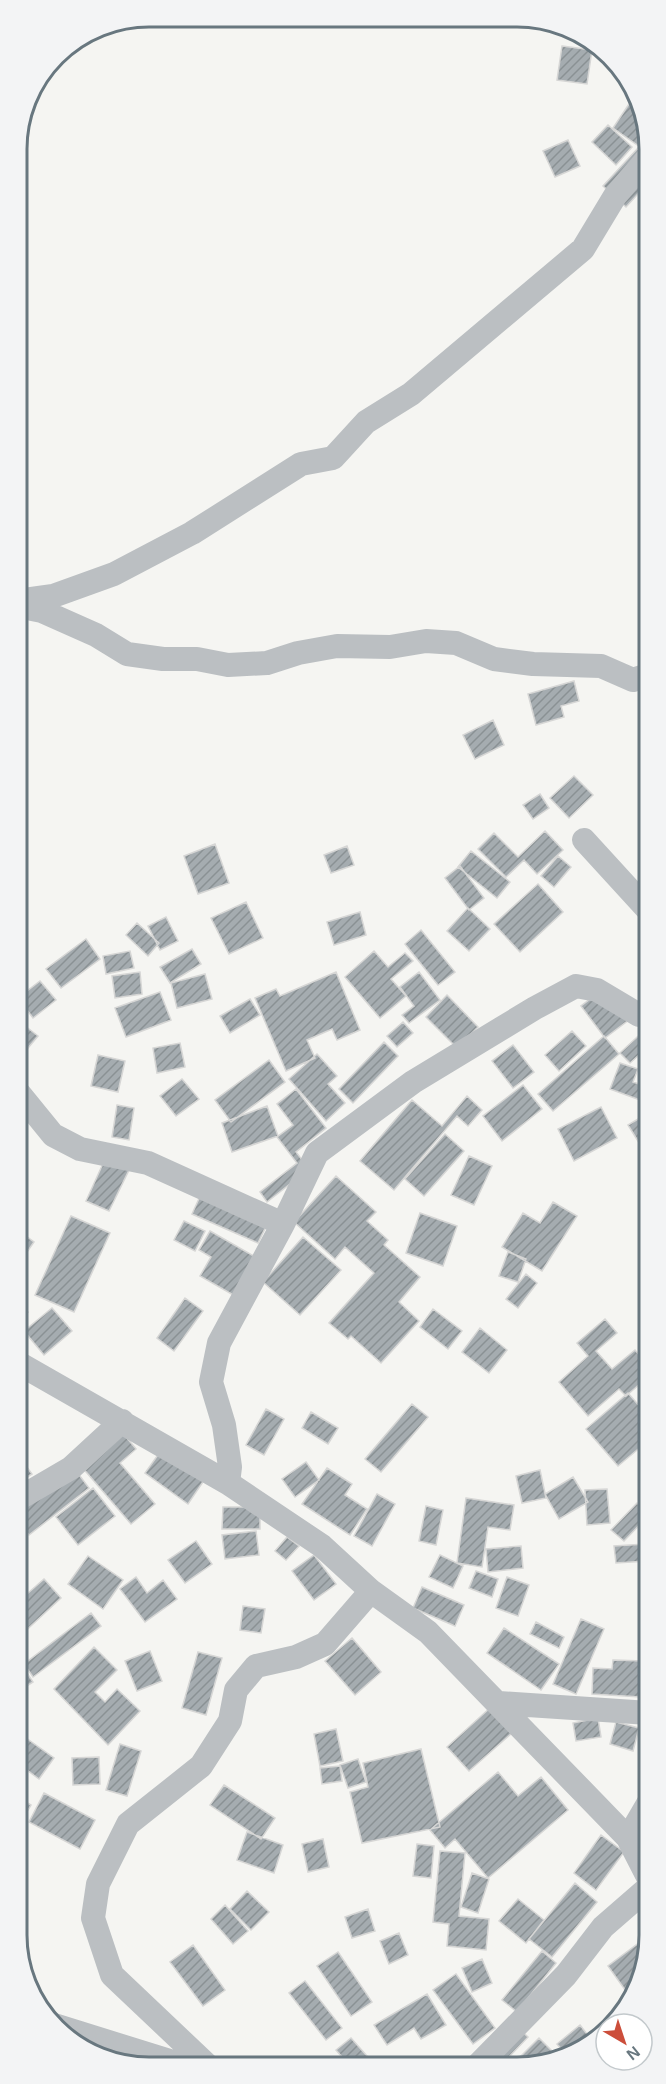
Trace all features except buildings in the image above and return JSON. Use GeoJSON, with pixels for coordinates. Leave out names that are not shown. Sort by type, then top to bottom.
{"type":"FeatureCollection","features":[{"type":"Feature","properties":{"kind":"street"},"geometry":{"type":"LineString","coordinates":[[27,600],[53,596],[114,574],[192,533],[301,464],[333,458],[366,422],[411,394],[583,249],[615,196],[639,168]]}},
{"type":"Feature","properties":{"kind":"street"},"geometry":{"type":"LineString","coordinates":[[27,608],[42,611],[96,635],[127,654],[163,659],[197,659],[228,665],[267,663],[298,653],[337,646],[390,647],[426,641],[456,643],[494,659],[533,664],[601,666],[633,680],[639,678]]}},
{"type":"Feature","properties":{"kind":"street"},"geometry":{"type":"LineString","coordinates":[[584,840],[639,900]]}},
{"type":"Feature","properties":{"kind":"street"},"geometry":{"type":"LineString","coordinates":[[228,1483],[230,1467],[224,1425],[211,1382],[219,1343],[283,1224],[317,1153],[413,1082],[535,1008],[576,986],[597,990],[639,1015]]}},
{"type":"Feature","properties":{"kind":"street"},"geometry":{"type":"LineString","coordinates":[[27,1103],[53,1135],[80,1149],[148,1163],[283,1224]]}},
{"type":"Feature","properties":{"kind":"street"},"geometry":{"type":"LineString","coordinates":[[27,1368],[228,1483],[322,1546],[371,1591],[428,1632],[628,1838],[639,1859]]}},
{"type":"Feature","properties":{"kind":"street"},"geometry":{"type":"LineString","coordinates":[[27,1494],[71,1468],[122,1421]]}},
{"type":"Feature","properties":{"kind":"street"},"geometry":{"type":"LineString","coordinates":[[199,2057],[112,1975],[93,1918],[98,1884],[128,1824],[201,1766],[230,1721],[236,1690],[256,1666],[296,1657],[325,1644],[371,1591]]}},
{"type":"Feature","properties":{"kind":"street"},"geometry":{"type":"LineString","coordinates":[[499,1703],[639,1712]]}},
{"type":"Feature","properties":{"kind":"street"},"geometry":{"type":"LineString","coordinates":[[628,1838],[639,1819]]}},
{"type":"Feature","properties":{"kind":"street"},"geometry":{"type":"LineString","coordinates":[[486,2057],[566,1975],[603,1927],[639,1896]]}},
{"type":"Feature","properties":{"kind":"street"},"geometry":{"type":"LineString","coordinates":[[74,2031],[157,2057]]}}]}
